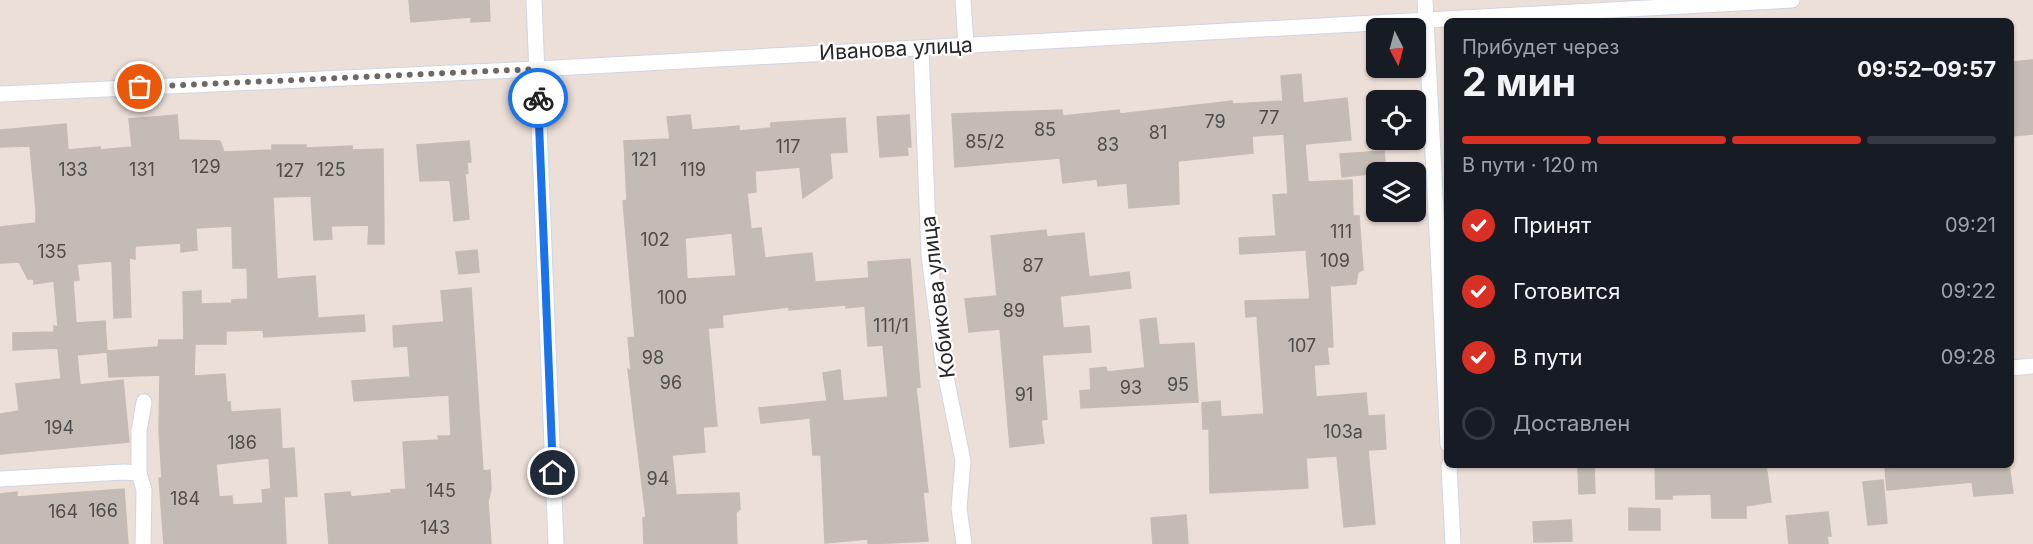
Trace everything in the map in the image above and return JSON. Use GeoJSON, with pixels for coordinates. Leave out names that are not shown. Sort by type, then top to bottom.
{"type":"FeatureCollection","features":[{"type":"Feature","properties":{"kind":"street"},"geometry":{"type":"LineString","coordinates":[[534,0],[556,544]]}},
{"type":"Feature","properties":{"kind":"street"},"geometry":{"type":"LineString","coordinates":[[963,0],[966,45]]}},
{"type":"Feature","properties":{"kind":"street"},"geometry":{"type":"LineString","coordinates":[[1425,0],[1444,367]]}},
{"type":"Feature","properties":{"kind":"street","name":"Иванова улица"},"geometry":{"type":"LineString","coordinates":[[1426,18],[1792,0]]}},
{"type":"Feature","properties":{"kind":"street","name":"Иванова улица"},"geometry":{"type":"LineString","coordinates":[[0,94],[537,69],[1366,22]]}},
{"type":"Feature","properties":{"kind":"street","name":"Кобикова улица"},"geometry":{"type":"LineString","coordinates":[[921,48],[929,255],[942,357],[963,461],[960,508],[964,544]]}},
{"type":"Feature","properties":{"kind":"street"},"geometry":{"type":"LineString","coordinates":[[2014,368],[2033,366]]}},
{"type":"Feature","properties":{"kind":"street"},"geometry":{"type":"LineString","coordinates":[[143,544],[144,490],[139,473],[139,431],[144,402]]}},
{"type":"Feature","properties":{"kind":"street"},"geometry":{"type":"LineString","coordinates":[[1449,468],[1453,544]]}},
{"type":"Feature","properties":{"kind":"street"},"geometry":{"type":"LineString","coordinates":[[0,479],[139,473]]}},
{"type":"Feature","properties":{"kind":"building"},"geometry":{"type":"Polygon","coordinates":[[[409,0],[489,0],[490,21],[471,22],[471,17],[411,22],[409,0]]]}},
{"type":"Feature","properties":{"kind":"building"},"geometry":{"type":"Polygon","coordinates":[[[2033,60],[2033,134],[2014,136],[2014,62],[2033,60]]]}},
{"type":"Feature","properties":{"kind":"building"},"geometry":{"type":"Polygon","coordinates":[[[1301,74],[1303,103],[1347,98],[1351,140],[1305,144],[1308,182],[1352,180],[1353,216],[1359,216],[1363,270],[1358,272],[1356,284],[1330,286],[1333,347],[1327,347],[1329,364],[1314,365],[1316,397],[1366,393],[1368,416],[1384,415],[1386,449],[1368,450],[1375,524],[1344,527],[1337,456],[1306,458],[1308,488],[1210,493],[1209,429],[1203,429],[1202,403],[1220,401],[1221,417],[1264,414],[1257,316],[1246,317],[1245,301],[1310,299],[1306,250],[1240,254],[1239,238],[1276,236],[1273,195],[1288,194],[1284,134],[1252,136],[1253,153],[1178,161],[1179,204],[1129,208],[1127,183],[1098,186],[1097,179],[1063,183],[1060,158],[955,167],[952,114],[1062,110],[1063,116],[1119,110],[1120,114],[1232,101],[1232,104],[1283,101],[1281,76],[1301,74]]]}},
{"type":"Feature","properties":{"kind":"building"},"geometry":{"type":"Polygon","coordinates":[[[177,115],[179,140],[220,141],[224,152],[272,150],[272,145],[306,145],[306,148],[352,146],[352,150],[383,149],[384,244],[368,244],[369,225],[331,226],[332,239],[314,240],[311,196],[273,197],[277,279],[315,276],[318,318],[364,315],[365,331],[264,337],[263,330],[226,331],[226,344],[195,344],[194,376],[225,374],[227,402],[230,402],[231,412],[280,409],[282,449],[294,448],[297,496],[284,497],[286,544],[164,544],[159,478],[162,478],[159,431],[160,375],[109,377],[107,351],[158,347],[159,340],[184,340],[183,292],[201,291],[201,304],[232,303],[232,300],[248,299],[247,268],[233,268],[232,226],[196,228],[197,250],[181,252],[181,243],[135,246],[135,259],[129,258],[131,317],[114,318],[112,261],[77,264],[79,280],[73,281],[76,323],[105,321],[107,352],[77,355],[80,385],[123,380],[129,442],[0,454],[0,414],[19,411],[16,384],[61,379],[58,348],[13,350],[13,333],[54,332],[54,326],[58,327],[54,281],[34,284],[34,279],[28,279],[19,262],[0,263],[0,227],[36,223],[36,210],[30,146],[0,147],[0,130],[66,124],[68,150],[100,147],[100,150],[132,147],[129,119],[177,115]],[[269,458],[216,464],[219,497],[232,496],[233,505],[263,503],[262,490],[271,489],[269,458]]]}},
{"type":"Feature","properties":{"kind":"building"},"geometry":{"type":"Polygon","coordinates":[[[690,115],[692,130],[739,126],[739,131],[771,128],[771,123],[845,118],[847,152],[830,153],[832,178],[803,198],[800,167],[755,171],[756,192],[747,193],[751,229],[761,228],[765,258],[812,253],[815,282],[869,278],[868,262],[910,259],[920,387],[916,388],[928,492],[923,492],[928,541],[868,544],[868,539],[825,543],[821,455],[813,455],[810,418],[761,423],[759,408],[827,401],[823,373],[840,370],[843,401],[888,397],[883,345],[868,346],[865,306],[846,308],[846,305],[789,310],[789,307],[722,315],[723,327],[708,328],[717,426],[703,427],[705,452],[672,455],[676,495],[739,493],[740,509],[736,513],[737,544],[644,544],[643,518],[646,517],[628,369],[631,371],[628,338],[635,337],[623,201],[627,200],[624,141],[670,139],[667,117],[690,115]],[[732,233],[685,238],[687,279],[736,276],[732,233]]]}},
{"type":"Feature","properties":{"kind":"building"},"geometry":{"type":"Polygon","coordinates":[[[909,115],[911,147],[907,147],[908,155],[880,157],[877,117],[909,115]]]}},
{"type":"Feature","properties":{"kind":"building"},"geometry":{"type":"Polygon","coordinates":[[[469,141],[471,162],[467,162],[468,173],[465,174],[469,219],[454,221],[450,180],[420,181],[417,145],[469,141]]]}},
{"type":"Feature","properties":{"kind":"building"},"geometry":{"type":"Polygon","coordinates":[[[1384,151],[1385,162],[1366,162],[1366,174],[1342,177],[1340,154],[1384,151]]]}},
{"type":"Feature","properties":{"kind":"building"},"geometry":{"type":"Polygon","coordinates":[[[1046,230],[1047,237],[1084,233],[1089,277],[1129,272],[1131,288],[1060,296],[1063,328],[1089,326],[1091,352],[1042,355],[1047,419],[1041,420],[1044,443],[1010,447],[1000,329],[969,332],[965,299],[997,296],[991,236],[1046,230]]]}},
{"type":"Feature","properties":{"kind":"building"},"geometry":{"type":"Polygon","coordinates":[[[477,250],[479,272],[459,274],[456,252],[477,250]]]}},
{"type":"Feature","properties":{"kind":"building"},"geometry":{"type":"Polygon","coordinates":[[[471,288],[483,471],[490,470],[491,489],[488,502],[491,544],[329,544],[325,494],[350,492],[351,497],[392,493],[391,490],[406,489],[403,442],[439,440],[438,436],[451,436],[449,395],[354,401],[352,381],[410,377],[408,346],[394,347],[393,326],[444,322],[441,291],[471,288]]]}},
{"type":"Feature","properties":{"kind":"building"},"geometry":{"type":"Polygon","coordinates":[[[1156,318],[1159,345],[1194,343],[1198,402],[1081,408],[1080,391],[1091,390],[1090,369],[1106,367],[1107,372],[1145,368],[1140,320],[1156,318]]]}},
{"type":"Feature","properties":{"kind":"building"},"geometry":{"type":"Polygon","coordinates":[[[1578,468],[1594,468],[1595,493],[1579,494],[1578,468]]]}},
{"type":"Feature","properties":{"kind":"building"},"geometry":{"type":"Polygon","coordinates":[[[1655,468],[1766,468],[1771,502],[1746,506],[1746,518],[1712,518],[1711,494],[1672,495],[1672,499],[1656,499],[1655,468]]]}},
{"type":"Feature","properties":{"kind":"building"},"geometry":{"type":"Polygon","coordinates":[[[1885,468],[2009,468],[2013,493],[1974,496],[1972,482],[1887,490],[1885,468]]]}},
{"type":"Feature","properties":{"kind":"building"},"geometry":{"type":"Polygon","coordinates":[[[1883,480],[1887,523],[1868,525],[1863,482],[1883,480]]]}},
{"type":"Feature","properties":{"kind":"building"},"geometry":{"type":"Polygon","coordinates":[[[124,489],[128,544],[0,544],[0,494],[17,492],[17,497],[124,489]]]}},
{"type":"Feature","properties":{"kind":"building"},"geometry":{"type":"Polygon","coordinates":[[[1629,508],[1660,509],[1660,530],[1629,530],[1629,508]]]}},
{"type":"Feature","properties":{"kind":"building"},"geometry":{"type":"Polygon","coordinates":[[[1828,512],[1831,536],[1827,536],[1828,544],[1789,544],[1786,516],[1828,512]]]}},
{"type":"Feature","properties":{"kind":"building"},"geometry":{"type":"Polygon","coordinates":[[[1186,515],[1188,544],[1153,544],[1151,518],[1186,515]]]}},
{"type":"Feature","properties":{"kind":"building"},"geometry":{"type":"Polygon","coordinates":[[[1571,520],[1572,541],[1534,542],[1533,522],[1571,520]]]}},
{"type":"Feature","properties":{"kind":"way so far"},"geometry":{"type":"LineString","coordinates":[[140,87],[537,69],[538,98]]}},
{"type":"Feature","properties":{"kind":"route"},"geometry":{"type":"LineString","coordinates":[[538,98],[553,473]]}}]}
